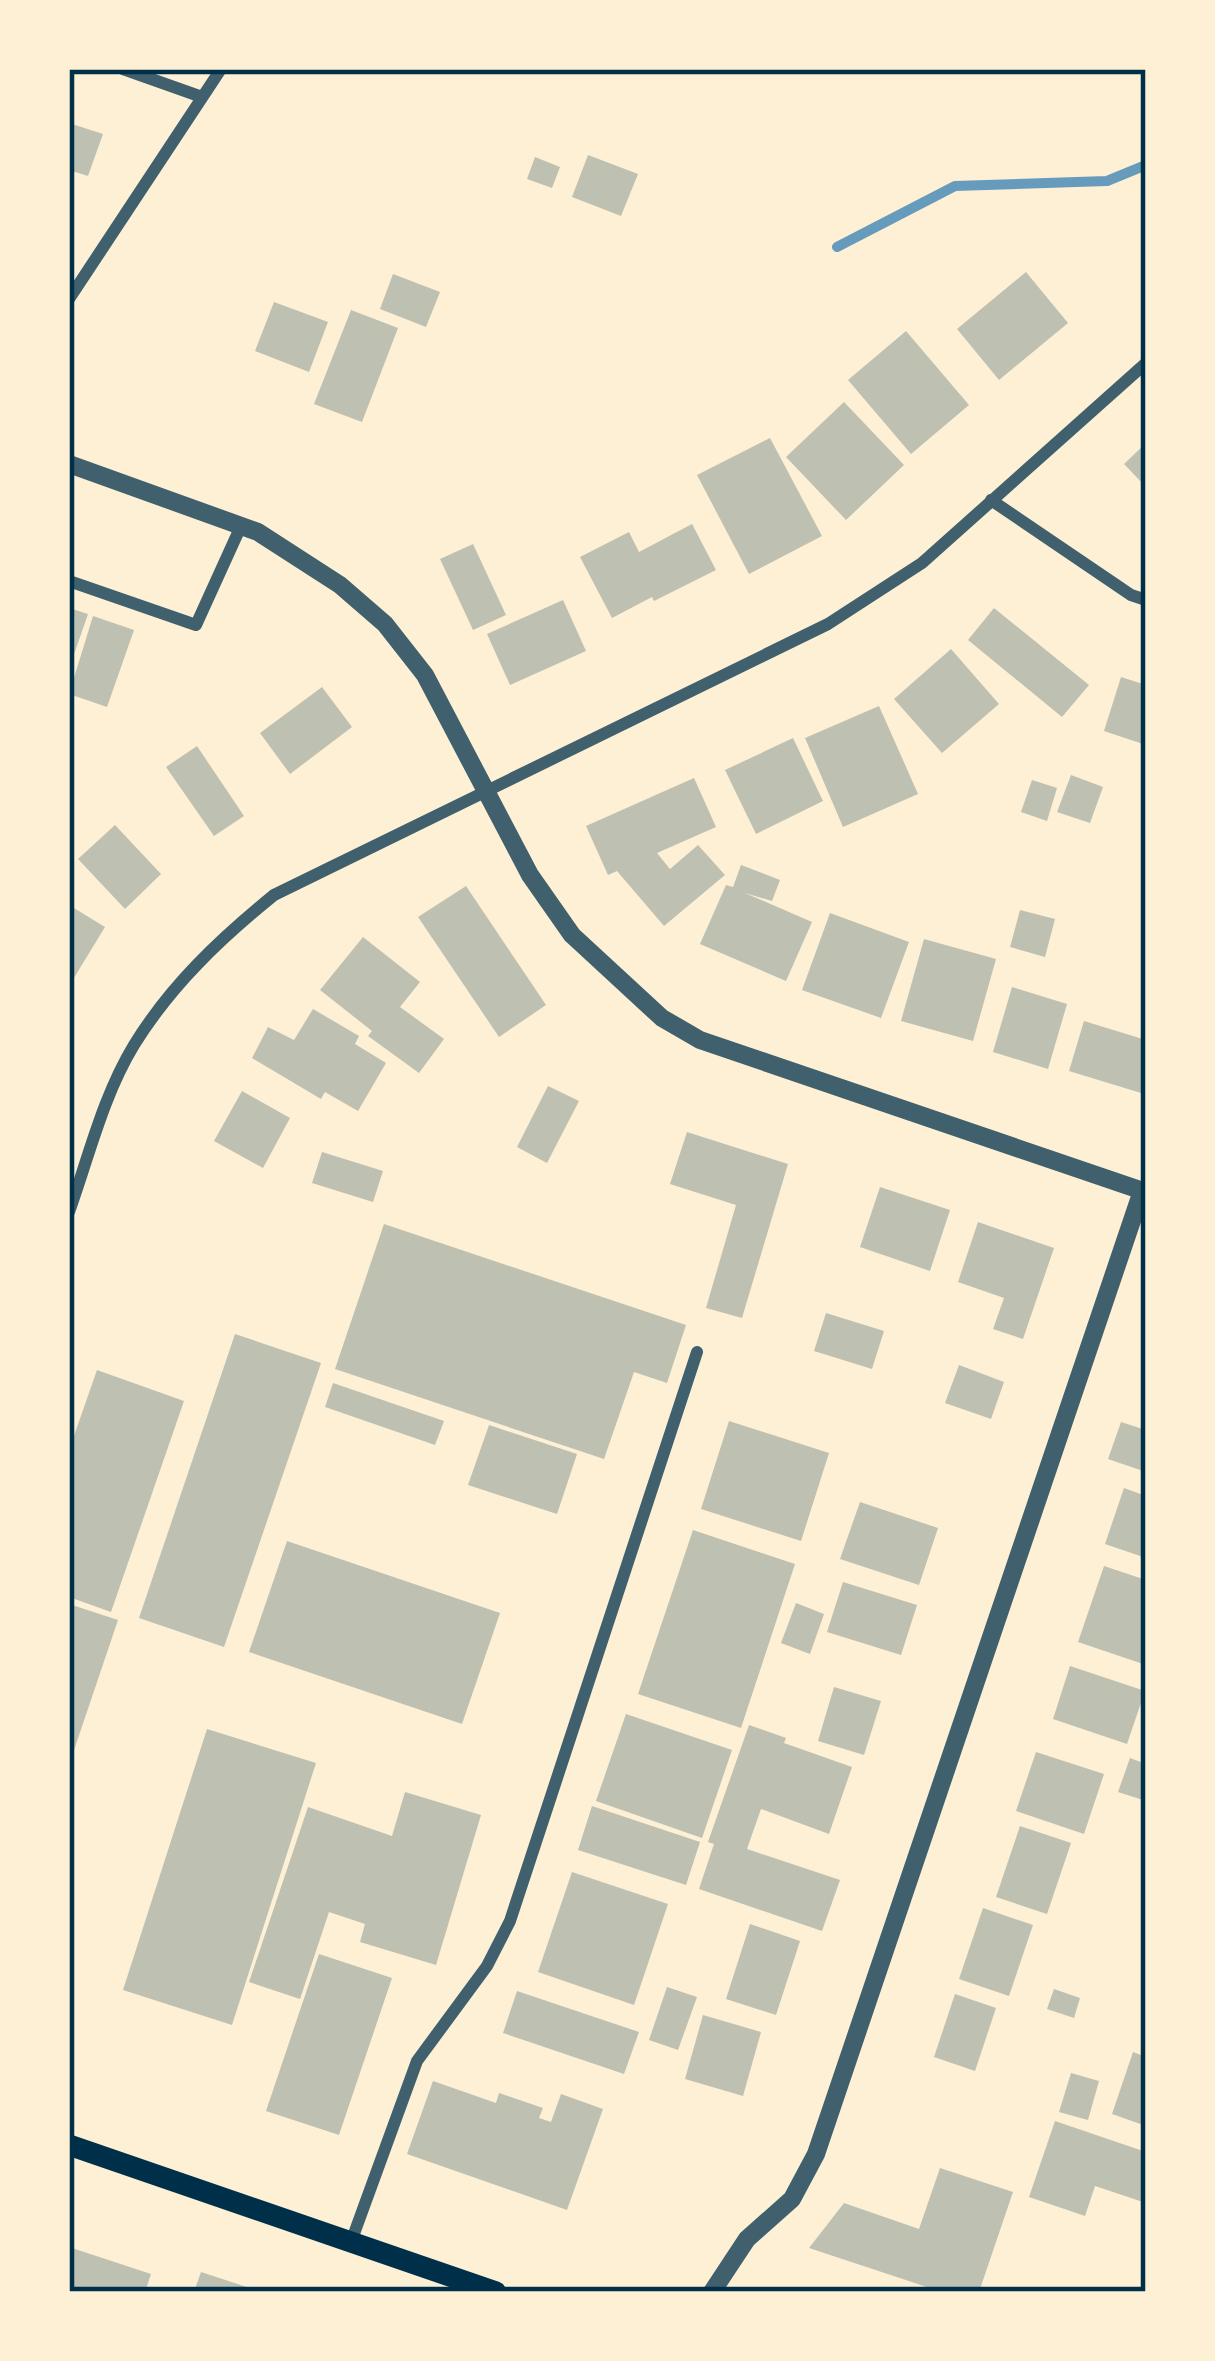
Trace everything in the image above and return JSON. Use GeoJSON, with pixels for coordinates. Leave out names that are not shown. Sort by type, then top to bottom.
{"type":"FeatureCollection","features":[{"type":"Feature","properties":{"kind":"main road"},"geometry":{"type":"LineString","coordinates":[[69,2145],[496,2292]]}},
{"type":"Feature","properties":{"kind":"street"},"geometry":{"type":"LineString","coordinates":[[123,69],[202,97]]}},
{"type":"Feature","properties":{"kind":"street"},"geometry":{"type":"LineString","coordinates":[[69,299],[221,69]]}},
{"type":"Feature","properties":{"kind":"street"},"geometry":{"type":"LineString","coordinates":[[69,1211],[107,1100],[132,1048],[168,995],[220,940],[274,896],[828,624],[922,563],[1146,363]]}},
{"type":"Feature","properties":{"kind":"street"},"geometry":{"type":"LineString","coordinates":[[69,464],[258,532],[340,585],[385,624],[425,675],[530,875],[572,935],[662,1018],[700,1040],[1144,1192],[816,2154],[792,2199],[748,2239],[712,2292]]}},
{"type":"Feature","properties":{"kind":"street"},"geometry":{"type":"LineString","coordinates":[[991,500],[1131,595],[1146,600]]}},
{"type":"Feature","properties":{"kind":"street"},"geometry":{"type":"LineString","coordinates":[[69,581],[196,625],[241,526]]}},
{"type":"Feature","properties":{"kind":"street"},"geometry":{"type":"LineString","coordinates":[[351,2242],[416,2061],[463,2001],[511,1922],[697,1352]]}},
{"type":"Feature","properties":{"kind":"building"},"geometry":{"type":"Polygon","coordinates":[[[69,123],[103,134],[88,176],[69,170],[69,123]]]}},
{"type":"Feature","properties":{"kind":"building"},"geometry":{"type":"Polygon","coordinates":[[[588,155],[638,174],[621,216],[572,197],[588,155]]]}},
{"type":"Feature","properties":{"kind":"building"},"geometry":{"type":"Polygon","coordinates":[[[535,157],[560,167],[552,188],[527,179],[535,157]]]}},
{"type":"Feature","properties":{"kind":"building"},"geometry":{"type":"Polygon","coordinates":[[[1026,272],[1068,323],[999,380],[957,329],[1026,272]]]}},
{"type":"Feature","properties":{"kind":"building"},"geometry":{"type":"Polygon","coordinates":[[[393,274],[440,292],[426,327],[380,309],[393,274]]]}},
{"type":"Feature","properties":{"kind":"building"},"geometry":{"type":"Polygon","coordinates":[[[274,302],[328,322],[309,372],[255,351],[274,302]]]}},
{"type":"Feature","properties":{"kind":"building"},"geometry":{"type":"Polygon","coordinates":[[[351,310],[398,328],[362,422],[314,404],[351,310]]]}},
{"type":"Feature","properties":{"kind":"building"},"geometry":{"type":"Polygon","coordinates":[[[906,331],[969,405],[911,454],[848,380],[906,331]]]}},
{"type":"Feature","properties":{"kind":"building"},"geometry":{"type":"Polygon","coordinates":[[[844,402],[904,465],[846,520],[786,457],[844,402]]]}},
{"type":"Feature","properties":{"kind":"building"},"geometry":{"type":"Polygon","coordinates":[[[770,438],[822,536],[749,574],[697,475],[770,438]]]}},
{"type":"Feature","properties":{"kind":"building"},"geometry":{"type":"Polygon","coordinates":[[[1146,443],[1146,487],[1124,464],[1146,443]]]}},
{"type":"Feature","properties":{"kind":"building"},"geometry":{"type":"Polygon","coordinates":[[[692,524],[716,570],[612,618],[580,557],[629,532],[639,552],[692,524]]]}},
{"type":"Feature","properties":{"kind":"building"},"geometry":{"type":"Polygon","coordinates":[[[473,544],[506,615],[473,630],[440,559],[473,544]]]}},
{"type":"Feature","properties":{"kind":"building"},"geometry":{"type":"Polygon","coordinates":[[[563,600],[586,651],[510,685],[487,634],[563,600]]]}},
{"type":"Feature","properties":{"kind":"building"},"geometry":{"type":"Polygon","coordinates":[[[69,608],[88,614],[70,666],[69,666],[69,608]]]}},
{"type":"Feature","properties":{"kind":"building"},"geometry":{"type":"Polygon","coordinates":[[[994,608],[1089,685],[1062,717],[968,640],[994,608]]]}},
{"type":"Feature","properties":{"kind":"building"},"geometry":{"type":"Polygon","coordinates":[[[93,616],[134,630],[107,707],[69,694],[93,616]]]}},
{"type":"Feature","properties":{"kind":"building"},"geometry":{"type":"Polygon","coordinates":[[[951,649],[999,704],[942,753],[894,699],[951,649]]]}},
{"type":"Feature","properties":{"kind":"building"},"geometry":{"type":"Polygon","coordinates":[[[1121,677],[1146,685],[1146,745],[1104,731],[1121,677]]]}},
{"type":"Feature","properties":{"kind":"building"},"geometry":{"type":"Polygon","coordinates":[[[322,687],[352,727],[290,774],[260,733],[322,687]]]}},
{"type":"Feature","properties":{"kind":"building"},"geometry":{"type":"Polygon","coordinates":[[[879,706],[918,794],[843,827],[805,738],[879,706]]]}},
{"type":"Feature","properties":{"kind":"building"},"geometry":{"type":"Polygon","coordinates":[[[793,738],[823,801],[756,834],[725,770],[793,738]]]}},
{"type":"Feature","properties":{"kind":"building"},"geometry":{"type":"Polygon","coordinates":[[[197,746],[244,816],[214,836],[166,767],[197,746]]]}},
{"type":"Feature","properties":{"kind":"building"},"geometry":{"type":"Polygon","coordinates":[[[1071,775],[1103,787],[1090,823],[1057,812],[1071,775]]]}},
{"type":"Feature","properties":{"kind":"building"},"geometry":{"type":"Polygon","coordinates":[[[694,778],[716,827],[657,853],[670,869],[698,845],[725,875],[664,926],[617,871],[608,875],[586,826],[694,778]]]}},
{"type":"Feature","properties":{"kind":"building"},"geometry":{"type":"Polygon","coordinates":[[[1032,780],[1057,788],[1047,821],[1021,812],[1032,780]]]}},
{"type":"Feature","properties":{"kind":"building"},"geometry":{"type":"Polygon","coordinates":[[[115,825],[161,874],[125,909],[78,859],[115,825]]]}},
{"type":"Feature","properties":{"kind":"building"},"geometry":{"type":"Polygon","coordinates":[[[741,865],[780,880],[772,901],[745,893],[812,922],[786,981],[700,944],[726,885],[733,887],[741,865]]]}},
{"type":"Feature","properties":{"kind":"building"},"geometry":{"type":"Polygon","coordinates":[[[466,886],[546,1005],[499,1037],[418,917],[466,886]]]}},
{"type":"Feature","properties":{"kind":"building"},"geometry":{"type":"Polygon","coordinates":[[[69,905],[105,927],[69,986],[69,905]]]}},
{"type":"Feature","properties":{"kind":"building"},"geometry":{"type":"Polygon","coordinates":[[[1020,910],[1055,919],[1045,957],[1010,947],[1020,910]]]}},
{"type":"Feature","properties":{"kind":"building"},"geometry":{"type":"Polygon","coordinates":[[[830,913],[909,942],[881,1018],[802,990],[830,913]]]}},
{"type":"Feature","properties":{"kind":"building"},"geometry":{"type":"Polygon","coordinates":[[[363,937],[420,982],[400,1007],[444,1039],[419,1073],[368,1036],[372,1031],[320,990],[363,937]]]}},
{"type":"Feature","properties":{"kind":"building"},"geometry":{"type":"Polygon","coordinates":[[[924,939],[996,959],[973,1041],[901,1021],[924,939]]]}},
{"type":"Feature","properties":{"kind":"building"},"geometry":{"type":"Polygon","coordinates":[[[1012,987],[1067,1004],[1048,1069],[993,1052],[1012,987]]]}},
{"type":"Feature","properties":{"kind":"building"},"geometry":{"type":"Polygon","coordinates":[[[313,1009],[359,1036],[355,1044],[386,1063],[358,1111],[325,1092],[321,1099],[252,1058],[268,1027],[294,1040],[313,1009]]]}},
{"type":"Feature","properties":{"kind":"building"},"geometry":{"type":"Polygon","coordinates":[[[1084,1021],[1146,1040],[1141,1093],[1069,1071],[1084,1021]]]}},
{"type":"Feature","properties":{"kind":"building"},"geometry":{"type":"Polygon","coordinates":[[[548,1086],[579,1101],[547,1163],[517,1147],[548,1086]]]}},
{"type":"Feature","properties":{"kind":"building"},"geometry":{"type":"Polygon","coordinates":[[[242,1091],[290,1118],[263,1168],[214,1141],[242,1091]]]}},
{"type":"Feature","properties":{"kind":"building"},"geometry":{"type":"Polygon","coordinates":[[[687,1132],[788,1164],[742,1318],[706,1308],[736,1205],[670,1184],[687,1132]]]}},
{"type":"Feature","properties":{"kind":"building"},"geometry":{"type":"Polygon","coordinates":[[[322,1152],[383,1171],[373,1202],[312,1183],[322,1152]]]}},
{"type":"Feature","properties":{"kind":"building"},"geometry":{"type":"Polygon","coordinates":[[[880,1187],[950,1210],[930,1271],[860,1247],[880,1187]]]}},
{"type":"Feature","properties":{"kind":"building"},"geometry":{"type":"Polygon","coordinates":[[[978,1222],[1054,1248],[1023,1339],[993,1329],[1004,1298],[958,1282],[978,1222]]]}},
{"type":"Feature","properties":{"kind":"building"},"geometry":{"type":"Polygon","coordinates":[[[384,1224],[686,1325],[667,1383],[634,1372],[604,1459],[335,1369],[384,1224]]]}},
{"type":"Feature","properties":{"kind":"building"},"geometry":{"type":"Polygon","coordinates":[[[826,1313],[884,1331],[872,1369],[814,1351],[826,1313]]]}},
{"type":"Feature","properties":{"kind":"building"},"geometry":{"type":"Polygon","coordinates":[[[235,1334],[321,1363],[224,1647],[139,1618],[235,1334]]]}},
{"type":"Feature","properties":{"kind":"building"},"geometry":{"type":"Polygon","coordinates":[[[959,1365],[1004,1382],[991,1419],[945,1403],[959,1365]]]}},
{"type":"Feature","properties":{"kind":"building"},"geometry":{"type":"Polygon","coordinates":[[[97,1370],[184,1401],[111,1612],[69,1597],[69,1450],[97,1370]]]}},
{"type":"Feature","properties":{"kind":"building"},"geometry":{"type":"Polygon","coordinates":[[[333,1383],[444,1421],[435,1445],[325,1407],[333,1383]]]}},
{"type":"Feature","properties":{"kind":"building"},"geometry":{"type":"Polygon","coordinates":[[[729,1421],[829,1453],[801,1541],[701,1509],[729,1421]]]}},
{"type":"Feature","properties":{"kind":"building"},"geometry":{"type":"Polygon","coordinates":[[[1121,1422],[1146,1430],[1146,1472],[1108,1459],[1121,1422]]]}},
{"type":"Feature","properties":{"kind":"building"},"geometry":{"type":"Polygon","coordinates":[[[489,1425],[577,1454],[557,1514],[468,1485],[489,1425]]]}},
{"type":"Feature","properties":{"kind":"building"},"geometry":{"type":"Polygon","coordinates":[[[1124,1488],[1146,1496],[1146,1558],[1105,1544],[1124,1488]]]}},
{"type":"Feature","properties":{"kind":"building"},"geometry":{"type":"Polygon","coordinates":[[[860,1502],[938,1528],[919,1585],[840,1559],[860,1502]]]}},
{"type":"Feature","properties":{"kind":"building"},"geometry":{"type":"Polygon","coordinates":[[[693,1530],[795,1564],[741,1728],[638,1694],[693,1530]]]}},
{"type":"Feature","properties":{"kind":"building"},"geometry":{"type":"Polygon","coordinates":[[[287,1541],[500,1613],[462,1724],[249,1652],[287,1541]]]}},
{"type":"Feature","properties":{"kind":"building"},"geometry":{"type":"Polygon","coordinates":[[[1104,1566],[1146,1580],[1146,1665],[1078,1642],[1104,1566]]]}},
{"type":"Feature","properties":{"kind":"building"},"geometry":{"type":"Polygon","coordinates":[[[843,1582],[917,1605],[901,1655],[827,1632],[843,1582]]]}},
{"type":"Feature","properties":{"kind":"building"},"geometry":{"type":"Polygon","coordinates":[[[796,1603],[824,1614],[810,1654],[781,1643],[796,1603]]]}},
{"type":"Feature","properties":{"kind":"building"},"geometry":{"type":"Polygon","coordinates":[[[69,1604],[118,1620],[70,1762],[69,1762],[69,1604]]]}},
{"type":"Feature","properties":{"kind":"building"},"geometry":{"type":"Polygon","coordinates":[[[1070,1666],[1145,1691],[1127,1744],[1053,1719],[1070,1666]]]}},
{"type":"Feature","properties":{"kind":"building"},"geometry":{"type":"Polygon","coordinates":[[[834,1687],[881,1701],[864,1755],[818,1741],[834,1687]]]}},
{"type":"Feature","properties":{"kind":"building"},"geometry":{"type":"Polygon","coordinates":[[[626,1714],[732,1750],[702,1838],[596,1801],[626,1714]]]}},
{"type":"Feature","properties":{"kind":"building"},"geometry":{"type":"Polygon","coordinates":[[[749,1725],[852,1767],[829,1834],[761,1809],[747,1849],[840,1880],[822,1931],[699,1889],[714,1844],[708,1842],[749,1725]]]}},
{"type":"Feature","properties":{"kind":"building"},"geometry":{"type":"Polygon","coordinates":[[[207,1729],[316,1763],[232,2025],[123,1990],[207,1729]]]}},
{"type":"Feature","properties":{"kind":"building"},"geometry":{"type":"Polygon","coordinates":[[[1036,1752],[1104,1774],[1084,1834],[1016,1811],[1036,1752]]]}},
{"type":"Feature","properties":{"kind":"building"},"geometry":{"type":"Polygon","coordinates":[[[1130,1758],[1146,1764],[1146,1801],[1118,1792],[1130,1758]]]}},
{"type":"Feature","properties":{"kind":"building"},"geometry":{"type":"Polygon","coordinates":[[[405,1792],[481,1815],[436,1965],[360,1942],[365,1924],[329,1912],[300,1999],[249,1982],[308,1807],[392,1836],[405,1792]]]}},
{"type":"Feature","properties":{"kind":"building"},"geometry":{"type":"Polygon","coordinates":[[[592,1806],[700,1842],[686,1885],[578,1850],[592,1806]]]}},
{"type":"Feature","properties":{"kind":"building"},"geometry":{"type":"Polygon","coordinates":[[[1020,1826],[1071,1843],[1047,1914],[996,1897],[1020,1826]]]}},
{"type":"Feature","properties":{"kind":"building"},"geometry":{"type":"Polygon","coordinates":[[[572,1872],[668,1904],[634,2005],[538,1972],[572,1872]]]}},
{"type":"Feature","properties":{"kind":"building"},"geometry":{"type":"Polygon","coordinates":[[[983,1908],[1033,1925],[1009,1996],[959,1979],[983,1908]]]}},
{"type":"Feature","properties":{"kind":"building"},"geometry":{"type":"Polygon","coordinates":[[[750,1924],[800,1941],[776,2015],[726,1999],[750,1924]]]}},
{"type":"Feature","properties":{"kind":"building"},"geometry":{"type":"Polygon","coordinates":[[[319,1954],[392,1978],[339,2135],[266,2111],[319,1954]]]}},
{"type":"Feature","properties":{"kind":"building"},"geometry":{"type":"Polygon","coordinates":[[[667,1987],[697,1997],[678,2050],[649,2040],[667,1987]]]}},
{"type":"Feature","properties":{"kind":"building"},"geometry":{"type":"Polygon","coordinates":[[[1054,1989],[1080,1998],[1074,2018],[1047,2009],[1054,1989]]]}},
{"type":"Feature","properties":{"kind":"building"},"geometry":{"type":"Polygon","coordinates":[[[517,1991],[639,2032],[624,2074],[503,2033],[517,1991]]]}},
{"type":"Feature","properties":{"kind":"building"},"geometry":{"type":"Polygon","coordinates":[[[955,1994],[996,2008],[975,2071],[934,2057],[955,1994]]]}},
{"type":"Feature","properties":{"kind":"building"},"geometry":{"type":"Polygon","coordinates":[[[703,2015],[761,2032],[743,2096],[685,2079],[703,2015]]]}},
{"type":"Feature","properties":{"kind":"building"},"geometry":{"type":"Polygon","coordinates":[[[1133,2052],[1146,2057],[1146,2126],[1112,2114],[1133,2052]]]}},
{"type":"Feature","properties":{"kind":"building"},"geometry":{"type":"Polygon","coordinates":[[[1071,2073],[1099,2081],[1088,2120],[1059,2112],[1071,2073]]]}},
{"type":"Feature","properties":{"kind":"building"},"geometry":{"type":"Polygon","coordinates":[[[433,2081],[496,2103],[499,2093],[543,2108],[539,2118],[551,2122],[561,2094],[603,2109],[567,2210],[407,2154],[433,2081]]]}},
{"type":"Feature","properties":{"kind":"building"},"geometry":{"type":"Polygon","coordinates":[[[1055,2121],[1146,2152],[1146,2203],[1095,2186],[1085,2216],[1029,2197],[1055,2121]]]}},
{"type":"Feature","properties":{"kind":"building"},"geometry":{"type":"Polygon","coordinates":[[[940,2168],[1013,2192],[979,2292],[942,2292],[809,2248],[844,2203],[919,2229],[940,2168]]]}},
{"type":"Feature","properties":{"kind":"building"},"geometry":{"type":"Polygon","coordinates":[[[69,2247],[151,2274],[145,2292],[69,2292],[69,2247]]]}},
{"type":"Feature","properties":{"kind":"building"},"geometry":{"type":"Polygon","coordinates":[[[201,2272],[259,2291],[259,2292],[194,2292],[201,2272]]]}},
{"type":"Feature","properties":{"kind":"waterway"},"geometry":{"type":"LineString","coordinates":[[837,247],[955,186],[1107,181],[1146,165]]}}]}
